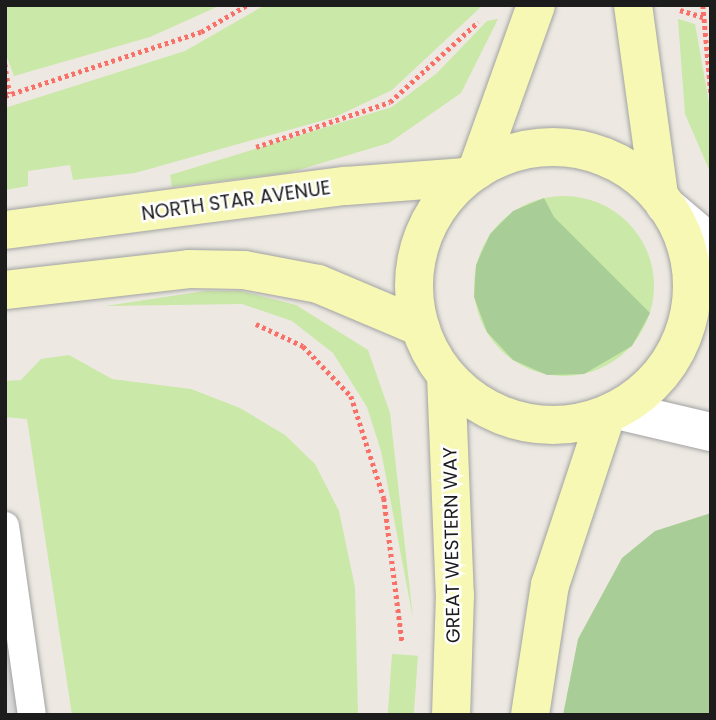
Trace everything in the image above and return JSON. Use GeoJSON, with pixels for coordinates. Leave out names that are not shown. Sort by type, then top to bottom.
{"type":"FeatureCollection","features":[{"type":"Feature","properties":{"kind":"main road"},"geometry":{"type":"LineString","coordinates":[[472,173],[536,5]]}},
{"type":"Feature","properties":{"kind":"main road"},"geometry":{"type":"LineString","coordinates":[[633,5],[662,200],[690,262],[689,318],[661,375],[611,413],[569,425],[519,421],[478,404],[446,375],[420,327],[414,287],[421,243],[436,210],[472,173],[526,149],[579,149],[628,169],[662,200]]}},
{"type":"Feature","properties":{"kind":"main road","name":"NORTH STAR AVENUE"},"geometry":{"type":"LineString","coordinates":[[5,230],[472,173]]}},
{"type":"Feature","properties":{"kind":"main road"},"geometry":{"type":"LineString","coordinates":[[5,290],[189,269],[244,270],[330,288],[420,327]]}},
{"type":"Feature","properties":{"kind":"main road","name":"GREAT WESTERN WAY"},"geometry":{"type":"LineString","coordinates":[[446,375],[455,569],[451,715]]}},
{"type":"Feature","properties":{"kind":"main road"},"geometry":{"type":"LineString","coordinates":[[530,715],[550,585],[611,413]]}},
{"type":"Feature","properties":{"kind":"street"},"geometry":{"type":"LineString","coordinates":[[662,200],[711,244]]}},
{"type":"Feature","properties":{"kind":"street"},"geometry":{"type":"LineString","coordinates":[[611,413],[711,432]]}},
{"type":"Feature","properties":{"kind":"lane"},"geometry":{"type":"LineString","coordinates":[[5,526],[32,715]]}},
{"type":"Feature","properties":{"kind":"path"},"geometry":{"type":"LineString","coordinates":[[5,64],[8,95],[201,32],[247,5]]}},
{"type":"Feature","properties":{"kind":"path"},"geometry":{"type":"LineString","coordinates":[[704,5],[711,93]]}},
{"type":"Feature","properties":{"kind":"path"},"geometry":{"type":"LineString","coordinates":[[251,149],[390,102],[417,84],[486,14]]}},
{"type":"Feature","properties":{"kind":"path"},"geometry":{"type":"LineString","coordinates":[[252,323],[303,346],[351,396],[383,498],[402,641]]}},
{"type":"Feature","properties":{"kind":"shaded area"},"geometry":{"type":"Polygon","coordinates":[[[5,609],[21,715],[5,715],[5,609]]]}},
{"type":"Feature","properties":{"kind":"green space"},"geometry":{"type":"Polygon","coordinates":[[[5,5],[221,5],[150,37],[14,76],[5,52],[5,5]]]}},
{"type":"Feature","properties":{"kind":"green space"},"geometry":{"type":"Polygon","coordinates":[[[265,5],[483,5],[392,90],[335,117],[135,173],[73,180],[70,165],[28,171],[28,186],[5,190],[5,108],[185,51],[265,5]]]}},
{"type":"Feature","properties":{"kind":"green space"},"geometry":{"type":"Polygon","coordinates":[[[498,19],[461,93],[389,143],[288,173],[172,187],[170,175],[392,107],[437,73],[487,21],[498,19]]]}},
{"type":"Feature","properties":{"kind":"green space"},"geometry":{"type":"Polygon","coordinates":[[[678,19],[695,24],[711,114],[711,174],[685,114],[678,19]]]}},
{"type":"Feature","properties":{"kind":"green space"},"geometry":{"type":"Polygon","coordinates":[[[564,196],[598,203],[614,211],[627,223],[639,236],[647,252],[654,286],[647,320],[639,336],[627,349],[614,361],[598,369],[564,376],[530,369],[514,361],[501,349],[489,336],[481,320],[474,286],[481,252],[489,236],[501,223],[514,211],[530,203],[564,196]]]}},
{"type":"Feature","properties":{"kind":"green space"},"geometry":{"type":"Polygon","coordinates":[[[544,198],[554,217],[650,313],[632,346],[584,374],[547,375],[513,360],[487,332],[474,297],[476,265],[490,234],[513,211],[544,198]]]}},
{"type":"Feature","properties":{"kind":"green space"},"geometry":{"type":"Polygon","coordinates":[[[205,291],[241,291],[296,305],[368,350],[390,413],[413,618],[381,451],[367,407],[333,353],[292,321],[242,304],[105,306],[205,291]]]}},
{"type":"Feature","properties":{"kind":"green space"},"geometry":{"type":"Polygon","coordinates":[[[69,355],[112,379],[191,389],[240,408],[285,435],[315,464],[339,511],[355,587],[358,715],[72,715],[27,419],[5,417],[5,381],[21,380],[41,359],[69,355]]]}},
{"type":"Feature","properties":{"kind":"green space"},"geometry":{"type":"Polygon","coordinates":[[[711,513],[711,715],[563,715],[578,639],[622,558],[655,531],[711,513]]]}},
{"type":"Feature","properties":{"kind":"green space"},"geometry":{"type":"Polygon","coordinates":[[[392,654],[418,656],[414,715],[388,715],[392,654]]]}}]}
